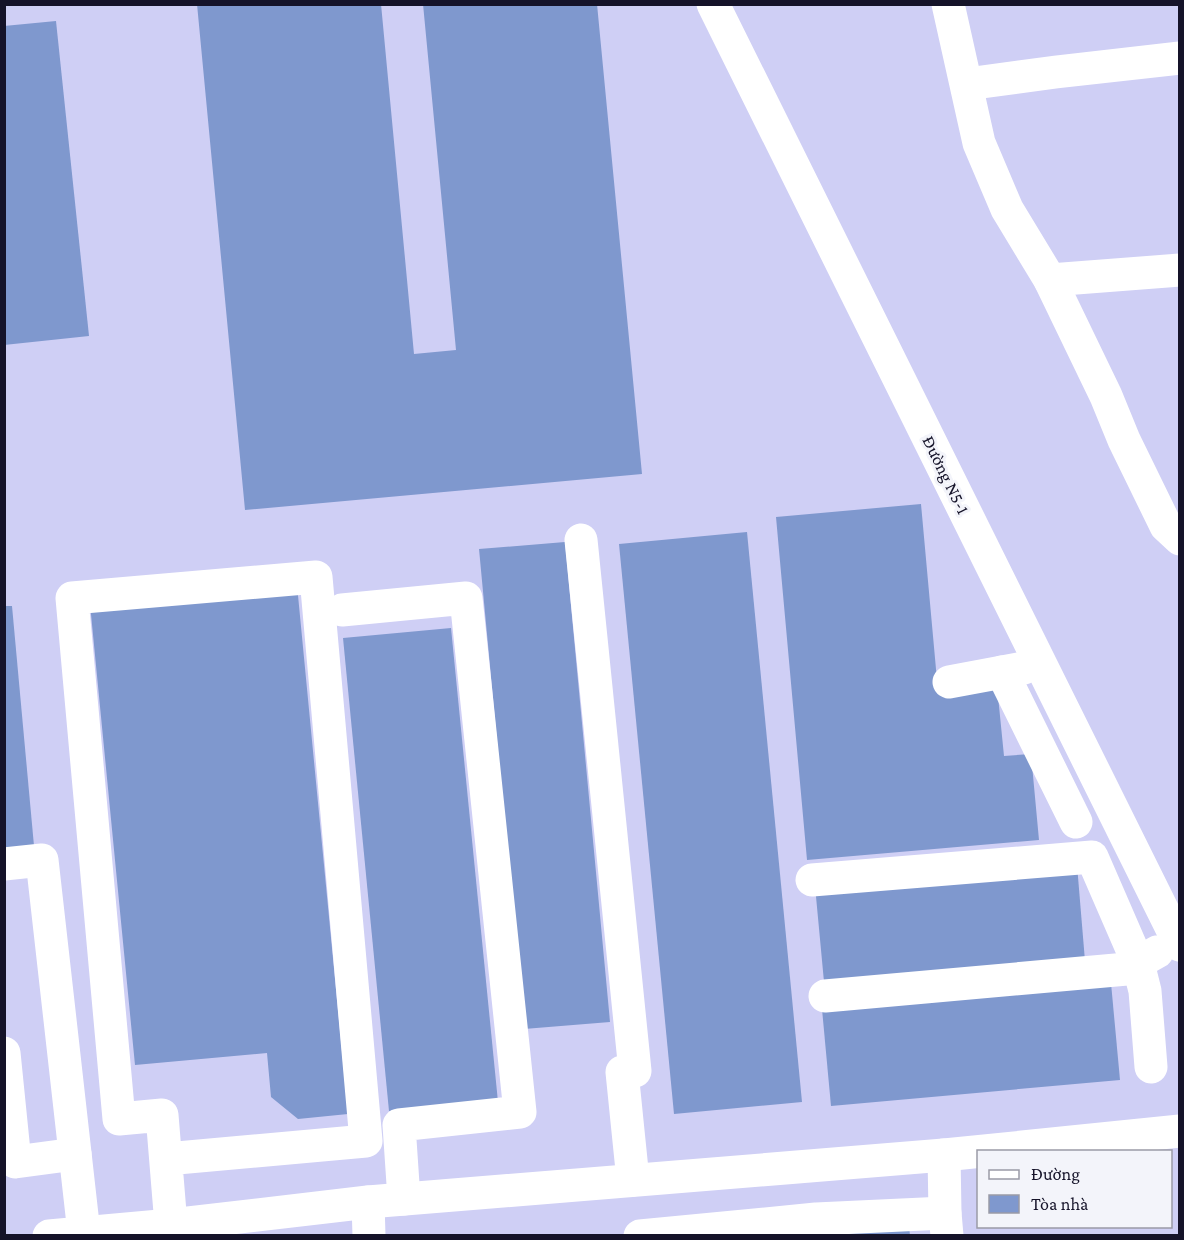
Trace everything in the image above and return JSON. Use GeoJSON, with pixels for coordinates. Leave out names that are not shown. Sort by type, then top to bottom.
{"type":"FeatureCollection","features":[{"type":"Feature","properties":{"kind":"street","name":"Đường N5-1"},"geometry":{"type":"LineString","coordinates":[[713,4],[1178,943]]}},
{"type":"Feature","properties":{"kind":"street"},"geometry":{"type":"LineString","coordinates":[[948,4],[979,143],[1003,200],[1050,280],[1166,526],[1179,539]]}},
{"type":"Feature","properties":{"kind":"street"},"geometry":{"type":"LineString","coordinates":[[967,84],[1179,58]]}},
{"type":"Feature","properties":{"kind":"street"},"geometry":{"type":"LineString","coordinates":[[1050,280],[1179,270]]}},
{"type":"Feature","properties":{"kind":"street"},"geometry":{"type":"LineString","coordinates":[[581,540],[635,1071],[622,1072],[633,1180]]}},
{"type":"Feature","properties":{"kind":"street"},"geometry":{"type":"LineString","coordinates":[[158,1229],[166,1159],[162,1115],[119,1119],[72,598],[316,577],[366,1141],[166,1159]]}},
{"type":"Feature","properties":{"kind":"street"},"geometry":{"type":"LineString","coordinates":[[342,610],[466,598],[520,1112],[399,1125],[404,1199]]}},
{"type":"Feature","properties":{"kind":"street"},"geometry":{"type":"LineString","coordinates":[[949,682],[1040,665]]}},
{"type":"Feature","properties":{"kind":"street"},"geometry":{"type":"LineString","coordinates":[[1002,672],[1076,822]]}},
{"type":"Feature","properties":{"kind":"street"},"geometry":{"type":"LineString","coordinates":[[812,880],[1092,857],[1138,963],[1145,991],[1151,1067]]}},
{"type":"Feature","properties":{"kind":"street"},"geometry":{"type":"LineString","coordinates":[[4,864],[42,860],[84,1233]]}},
{"type":"Feature","properties":{"kind":"street"},"geometry":{"type":"LineString","coordinates":[[825,996],[1127,969],[1178,943]]}},
{"type":"Feature","properties":{"kind":"street"},"geometry":{"type":"LineString","coordinates":[[4,1053],[15,1162],[75,1154]]}},
{"type":"Feature","properties":{"kind":"street"},"geometry":{"type":"LineString","coordinates":[[993,1150],[1179,1131]]}},
{"type":"Feature","properties":{"kind":"street"},"geometry":{"type":"LineString","coordinates":[[49,1236],[158,1229],[368,1202],[977,1152]]}},
{"type":"Feature","properties":{"kind":"street"},"geometry":{"type":"LineString","coordinates":[[640,1236],[946,1224],[944,1155]]}},
{"type":"Feature","properties":{"kind":"street"},"geometry":{"type":"LineString","coordinates":[[368,1202],[369,1236]]}},
{"type":"Feature","properties":{"kind":"building"},"geometry":{"type":"Polygon","coordinates":[[[197,4],[381,4],[414,354],[456,350],[423,4],[597,4],[642,474],[245,510],[197,4]]]}},
{"type":"Feature","properties":{"kind":"building"},"geometry":{"type":"Polygon","coordinates":[[[56,21],[89,336],[4,345],[4,26],[56,21]]]}},
{"type":"Feature","properties":{"kind":"building"},"geometry":{"type":"Polygon","coordinates":[[[921,504],[938,691],[997,686],[1004,756],[1031,754],[1039,840],[807,860],[776,517],[921,504]]]}},
{"type":"Feature","properties":{"kind":"building"},"geometry":{"type":"Polygon","coordinates":[[[747,532],[802,1102],[674,1114],[619,544],[747,532]]]}},
{"type":"Feature","properties":{"kind":"building"},"geometry":{"type":"Polygon","coordinates":[[[565,542],[610,1022],[524,1029],[479,549],[565,542]]]}},
{"type":"Feature","properties":{"kind":"building"},"geometry":{"type":"Polygon","coordinates":[[[297,585],[348,1114],[298,1119],[271,1097],[267,1053],[135,1065],[90,604],[297,585]]]}},
{"type":"Feature","properties":{"kind":"building"},"geometry":{"type":"Polygon","coordinates":[[[4,606],[12,606],[34,846],[4,849],[4,606]]]}},
{"type":"Feature","properties":{"kind":"building"},"geometry":{"type":"Polygon","coordinates":[[[451,628],[498,1102],[389,1111],[343,638],[451,628]]]}},
{"type":"Feature","properties":{"kind":"building"},"geometry":{"type":"Polygon","coordinates":[[[1077,865],[1085,961],[824,982],[815,886],[1077,865]]]}},
{"type":"Feature","properties":{"kind":"building"},"geometry":{"type":"Polygon","coordinates":[[[1111,983],[1120,1080],[831,1106],[822,1009],[1111,983]]]}},
{"type":"Feature","properties":{"kind":"building"},"geometry":{"type":"Polygon","coordinates":[[[909,1225],[910,1236],[834,1236],[834,1231],[909,1225]]]}}]}
